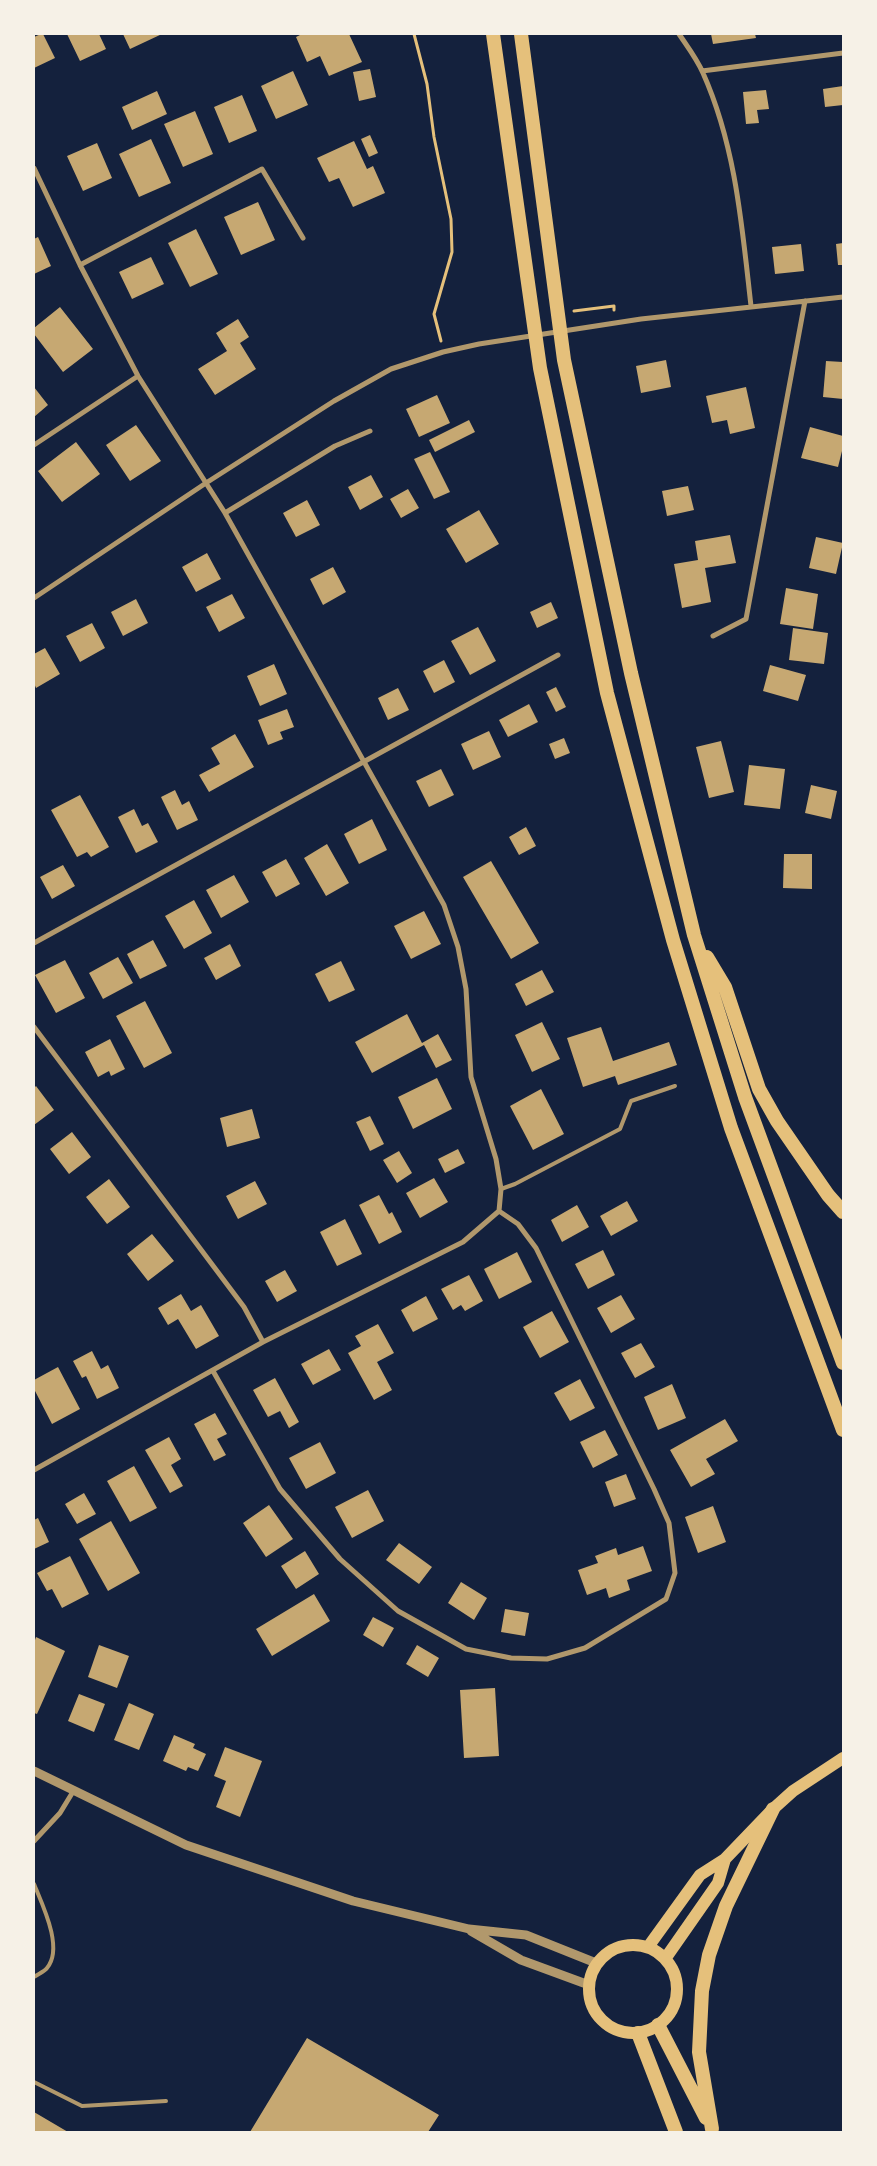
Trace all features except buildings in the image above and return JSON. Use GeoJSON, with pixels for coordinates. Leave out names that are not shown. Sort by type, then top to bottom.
{"type":"FeatureCollection","features":[{"type":"Feature","properties":{"kind":"highway"},"geometry":{"type":"LineString","coordinates":[[492,34],[540,368],[607,693],[673,940],[731,1128],[843,1430]]}},
{"type":"Feature","properties":{"kind":"highway"},"geometry":{"type":"LineString","coordinates":[[521,34],[564,360],[631,673],[694,935],[745,1097],[843,1363]]}},
{"type":"Feature","properties":{"kind":"highway"},"geometry":{"type":"LineString","coordinates":[[694,935],[725,987],[759,1089],[777,1121],[828,1195],[843,1212]]}},
{"type":"Feature","properties":{"kind":"highway"},"geometry":{"type":"LineString","coordinates":[[713,2130],[699,2052],[702,1991],[707,1964],[726,1906],[773,1809]]}},
{"type":"Feature","properties":{"kind":"highway"},"geometry":{"type":"LineString","coordinates":[[658,2025],[713,2130]]}},
{"type":"Feature","properties":{"kind":"highway"},"geometry":{"type":"LineString","coordinates":[[638,2033],[676,2132]]}},
{"type":"Feature","properties":{"kind":"main road"},"geometry":{"type":"LineString","coordinates":[[648,1947],[700,1875],[726,1859],[773,1809],[793,1791],[843,1758]]}},
{"type":"Feature","properties":{"kind":"main road"},"geometry":{"type":"LineString","coordinates":[[665,1958],[718,1883],[726,1859]]}},
{"type":"Feature","properties":{"kind":"main road"},"geometry":{"type":"LineString","coordinates":[[638,1945],[648,1947],[665,1958],[676,1977],[677,1993],[672,2009],[658,2025],[638,2033],[626,2033],[616,2030],[598,2017],[591,2002],[589,1985],[596,1963],[610,1950],[638,1945]]}},
{"type":"Feature","properties":{"kind":"street"},"geometry":{"type":"LineString","coordinates":[[679,34],[702,71],[720,118],[737,186],[751,306]]}},
{"type":"Feature","properties":{"kind":"street"},"geometry":{"type":"LineString","coordinates":[[702,71],[843,53]]}},
{"type":"Feature","properties":{"kind":"street"},"geometry":{"type":"LineString","coordinates":[[34,168],[80,265],[138,376],[225,513],[444,905],[458,947],[466,989],[472,1077],[496,1159],[501,1188],[499,1211],[463,1242],[263,1342],[213,1372],[34,1470]]}},
{"type":"Feature","properties":{"kind":"street"},"geometry":{"type":"LineString","coordinates":[[80,265],[262,169],[303,238]]}},
{"type":"Feature","properties":{"kind":"street"},"geometry":{"type":"LineString","coordinates":[[34,598],[206,483],[334,401],[391,369],[443,352],[479,344],[640,319],[843,297]]}},
{"type":"Feature","properties":{"kind":"street"},"geometry":{"type":"LineString","coordinates":[[713,636],[746,619],[805,301]]}},
{"type":"Feature","properties":{"kind":"street"},"geometry":{"type":"LineString","coordinates":[[34,446],[138,376]]}},
{"type":"Feature","properties":{"kind":"street"},"geometry":{"type":"LineString","coordinates":[[225,513],[334,446],[370,431]]}},
{"type":"Feature","properties":{"kind":"street"},"geometry":{"type":"LineString","coordinates":[[34,943],[558,654]]}},
{"type":"Feature","properties":{"kind":"street"},"geometry":{"type":"LineString","coordinates":[[34,1027],[244,1307],[263,1342]]}},
{"type":"Feature","properties":{"kind":"street"},"geometry":{"type":"LineString","coordinates":[[213,1372],[280,1489],[340,1559],[398,1611],[466,1649],[511,1658],[547,1659],[585,1648],[666,1599],[675,1573],[669,1524],[654,1489],[536,1248],[518,1224],[499,1211]]}},
{"type":"Feature","properties":{"kind":"street"},"geometry":{"type":"LineString","coordinates":[[34,1772],[186,1845],[353,1902],[469,1929],[526,1935],[596,1963]]}},
{"type":"Feature","properties":{"kind":"street"},"geometry":{"type":"LineString","coordinates":[[34,1842],[60,1813],[74,1790]]}},
{"type":"Feature","properties":{"kind":"street"},"geometry":{"type":"LineString","coordinates":[[469,1929],[521,1960],[589,1985]]}},
{"type":"Feature","properties":{"kind":"lane"},"geometry":{"type":"LineString","coordinates":[[501,1188],[515,1184],[620,1129],[631,1101],[675,1086]]}},
{"type":"Feature","properties":{"kind":"lane"},"geometry":{"type":"LineString","coordinates":[[34,1884],[48,1918],[54,1948],[47,1968],[34,1977]]}},
{"type":"Feature","properties":{"kind":"lane"},"geometry":{"type":"LineString","coordinates":[[34,2082],[82,2106],[166,2101]]}},
{"type":"Feature","properties":{"kind":"path"},"geometry":{"type":"LineString","coordinates":[[414,34],[427,84],[434,137],[451,219],[452,252],[434,314],[443,352]]}},
{"type":"Feature","properties":{"kind":"path"},"geometry":{"type":"LineString","coordinates":[[574,311],[614,306],[615,313]]}}]}
